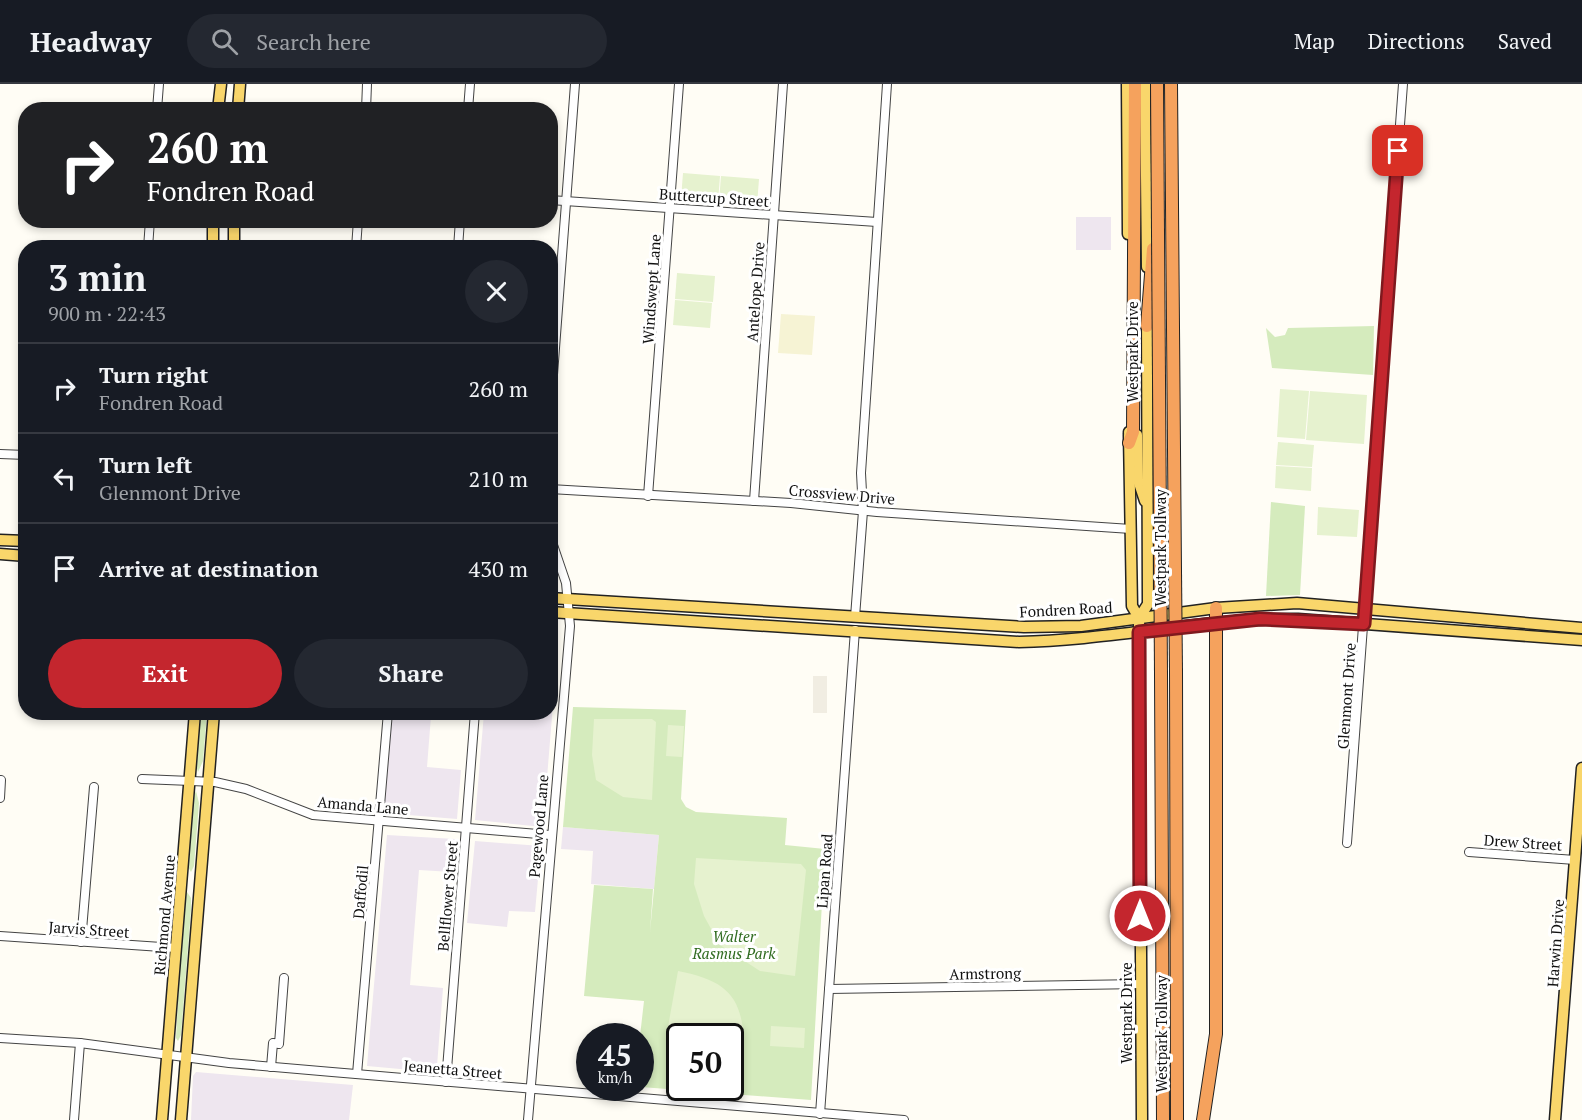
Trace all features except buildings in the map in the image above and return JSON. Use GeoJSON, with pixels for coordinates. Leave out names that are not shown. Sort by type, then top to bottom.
{"type":"FeatureCollection","features":[{"type":"Feature","properties":{"kind":"highway"},"geometry":{"type":"LineString","coordinates":[[1130,436],[1136,268],[1135,84]]}},
{"type":"Feature","properties":{"kind":"highway","name":"Westpark Tollway"},"geometry":{"type":"LineString","coordinates":[[1157,84],[1163,1120]]}},
{"type":"Feature","properties":{"kind":"highway"},"geometry":{"type":"LineString","coordinates":[[1147,326],[1169,84]]}},
{"type":"Feature","properties":{"kind":"highway","name":"Westpark Tollway"},"geometry":{"type":"LineString","coordinates":[[1169,84],[1176,671],[1176,1120]]}},
{"type":"Feature","properties":{"kind":"highway"},"geometry":{"type":"LineString","coordinates":[[1203,1120],[1216,1034],[1216,608]]}},
{"type":"Feature","properties":{"kind":"main road"},"geometry":{"type":"LineString","coordinates":[[219,102],[220,84]]}},
{"type":"Feature","properties":{"kind":"main road"},"geometry":{"type":"LineString","coordinates":[[239,102],[240,84]]}},
{"type":"Feature","properties":{"kind":"main road","name":"Westpark Drive"},"geometry":{"type":"LineString","coordinates":[[1127,84],[1132,606],[1139,618],[1142,1120]]}},
{"type":"Feature","properties":{"kind":"main road","name":"Westpark Drive"},"geometry":{"type":"LineString","coordinates":[[1139,618],[1148,604],[1145,84]]}},
{"type":"Feature","properties":{"kind":"main road"},"geometry":{"type":"LineString","coordinates":[[1130,436],[1137,435],[1138,480],[1149,513]]}},
{"type":"Feature","properties":{"kind":"main road"},"geometry":{"type":"LineString","coordinates":[[0,540],[18,541]]}},
{"type":"Feature","properties":{"kind":"main road"},"geometry":{"type":"LineString","coordinates":[[0,554],[18,555]]}},
{"type":"Feature","properties":{"kind":"main road","name":"Fondren Road"},"geometry":{"type":"LineString","coordinates":[[558,598],[974,626],[1062,626],[1216,608],[1297,603],[1366,607],[1582,628]]}},
{"type":"Feature","properties":{"kind":"main road"},"geometry":{"type":"LineString","coordinates":[[663,618],[664,604]]}},
{"type":"Feature","properties":{"kind":"main road"},"geometry":{"type":"LineString","coordinates":[[754,624],[756,610]]}},
{"type":"Feature","properties":{"kind":"main road","name":"Fondren Road"},"geometry":{"type":"LineString","coordinates":[[558,612],[855,630],[972,641],[1061,641],[1216,622],[1271,619],[1582,640]]}},
{"type":"Feature","properties":{"kind":"main road"},"geometry":{"type":"LineString","coordinates":[[793,626],[844,623],[855,617]]}},
{"type":"Feature","properties":{"kind":"main road"},"geometry":{"type":"LineString","coordinates":[[1461,631],[1462,617]]}},
{"type":"Feature","properties":{"kind":"main road"},"geometry":{"type":"LineString","coordinates":[[855,630],[862,625],[885,626],[907,621]]}},
{"type":"Feature","properties":{"kind":"main road"},"geometry":{"type":"LineString","coordinates":[[972,641],[974,626]]}},
{"type":"Feature","properties":{"kind":"main road"},"geometry":{"type":"LineString","coordinates":[[1061,641],[1062,626]]}},
{"type":"Feature","properties":{"kind":"main road","name":"Richmond Avenue"},"geometry":{"type":"LineString","coordinates":[[162,1120],[194,720]]}},
{"type":"Feature","properties":{"kind":"main road"},"geometry":{"type":"LineString","coordinates":[[181,1120],[213,720]]}},
{"type":"Feature","properties":{"kind":"main road","name":"Harwin Drive"},"geometry":{"type":"LineString","coordinates":[[1556,1120],[1582,768]]}},
{"type":"Feature","properties":{"kind":"street"},"geometry":{"type":"LineString","coordinates":[[158,102],[159,84]]}},
{"type":"Feature","properties":{"kind":"street"},"geometry":{"type":"LineString","coordinates":[[367,102],[368,84]]}},
{"type":"Feature","properties":{"kind":"street"},"geometry":{"type":"LineString","coordinates":[[469,102],[470,84]]}},
{"type":"Feature","properties":{"kind":"street"},"geometry":{"type":"LineString","coordinates":[[558,314],[574,84]]}},
{"type":"Feature","properties":{"kind":"street","name":"Windswept Lane"},"geometry":{"type":"LineString","coordinates":[[648,496],[679,84]]}},
{"type":"Feature","properties":{"kind":"street","name":"Antelope Drive"},"geometry":{"type":"LineString","coordinates":[[754,501],[783,84]]}},
{"type":"Feature","properties":{"kind":"street"},"geometry":{"type":"LineString","coordinates":[[855,617],[863,511],[861,473],[876,222],[887,84]]}},
{"type":"Feature","properties":{"kind":"street","name":"Glenmont Drive"},"geometry":{"type":"LineString","coordinates":[[1347,843],[1366,607],[1402,84]]}},
{"type":"Feature","properties":{"kind":"street","name":"Buttercup Street"},"geometry":{"type":"LineString","coordinates":[[558,200],[876,222]]}},
{"type":"Feature","properties":{"kind":"street"},"geometry":{"type":"LineString","coordinates":[[0,454],[18,455]]}},
{"type":"Feature","properties":{"kind":"street","name":"Crossview Drive"},"geometry":{"type":"LineString","coordinates":[[558,490],[754,501],[863,511],[1131,529]]}},
{"type":"Feature","properties":{"kind":"street","name":"Pagewood Lane"},"geometry":{"type":"LineString","coordinates":[[528,1120],[550,835],[570,626],[566,583],[558,560]]}},
{"type":"Feature","properties":{"kind":"street","name":"Lipan Road"},"geometry":{"type":"LineString","coordinates":[[820,1114],[855,630]]}},
{"type":"Feature","properties":{"kind":"street","name":"Daffodil"},"geometry":{"type":"LineString","coordinates":[[357,1074],[387,720]]}},
{"type":"Feature","properties":{"kind":"street","name":"Bellflower Street"},"geometry":{"type":"LineString","coordinates":[[446,1082],[474,720]]}},
{"type":"Feature","properties":{"kind":"street","name":"Amanda Lane"},"geometry":{"type":"LineString","coordinates":[[142,779],[208,782],[246,789],[313,815],[550,835]]}},
{"type":"Feature","properties":{"kind":"street"},"geometry":{"type":"LineString","coordinates":[[0,798],[2,780]]}},
{"type":"Feature","properties":{"kind":"street"},"geometry":{"type":"LineString","coordinates":[[81,942],[94,787]]}},
{"type":"Feature","properties":{"kind":"street","name":"Drew Street"},"geometry":{"type":"LineString","coordinates":[[1468,852],[1575,860]]}},
{"type":"Feature","properties":{"kind":"street","name":"Jarvis Street"},"geometry":{"type":"LineString","coordinates":[[0,936],[176,948]]}},
{"type":"Feature","properties":{"kind":"street"},"geometry":{"type":"LineString","coordinates":[[271,1067],[273,1043],[279,1044],[284,978]]}},
{"type":"Feature","properties":{"kind":"street","name":"Armstrong"},"geometry":{"type":"LineString","coordinates":[[829,989],[1141,984]]}},
{"type":"Feature","properties":{"kind":"street","name":"Jeanetta Street"},"geometry":{"type":"LineString","coordinates":[[0,1038],[80,1043],[271,1067],[904,1120]]}},
{"type":"Feature","properties":{"kind":"street"},"geometry":{"type":"LineString","coordinates":[[74,1120],[80,1043]]}},
{"type":"Feature","properties":{"kind":"shaded area"},"geometry":{"type":"Polygon","coordinates":[[[1076,217],[1111,217],[1111,250],[1076,250],[1076,217]]]}},
{"type":"Feature","properties":{"kind":"shaded area"},"geometry":{"type":"Polygon","coordinates":[[[781,314],[815,316],[812,355],[778,353],[781,314]]]}},
{"type":"Feature","properties":{"kind":"shaded area"},"geometry":{"type":"Polygon","coordinates":[[[813,676],[827,676],[827,713],[813,713],[813,676]]]}},
{"type":"Feature","properties":{"kind":"shaded area"},"geometry":{"type":"Polygon","coordinates":[[[391,720],[431,720],[427,767],[461,770],[457,819],[384,813],[391,720]]]}},
{"type":"Feature","properties":{"kind":"shaded area"},"geometry":{"type":"Polygon","coordinates":[[[483,720],[552,720],[543,827],[475,820],[483,720]]]}},
{"type":"Feature","properties":{"kind":"shaded area"},"geometry":{"type":"Polygon","coordinates":[[[563,827],[659,835],[654,889],[591,884],[593,851],[561,849],[563,827]]]}},
{"type":"Feature","properties":{"kind":"shaded area"},"geometry":{"type":"Polygon","coordinates":[[[387,835],[455,839],[452,872],[419,870],[410,985],[443,988],[437,1066],[433,1072],[367,1066],[387,835]]]}},
{"type":"Feature","properties":{"kind":"shaded area"},"geometry":{"type":"Polygon","coordinates":[[[475,841],[541,846],[535,912],[509,911],[507,927],[467,923],[475,841]]]}},
{"type":"Feature","properties":{"kind":"shaded area"},"geometry":{"type":"Polygon","coordinates":[[[196,1072],[353,1085],[349,1120],[191,1120],[193,1076],[196,1072]]]}},
{"type":"Feature","properties":{"kind":"green space"},"geometry":{"type":"Polygon","coordinates":[[[683,173],[720,176],[718,202],[681,199],[683,173]]]}},
{"type":"Feature","properties":{"kind":"green space"},"geometry":{"type":"Polygon","coordinates":[[[721,176],[759,179],[757,205],[719,202],[721,176]]]}},
{"type":"Feature","properties":{"kind":"green space"},"geometry":{"type":"Polygon","coordinates":[[[677,273],[715,276],[713,302],[675,299],[677,273]]]}},
{"type":"Feature","properties":{"kind":"green space"},"geometry":{"type":"Polygon","coordinates":[[[675,300],[712,303],[710,328],[673,325],[675,300]]]}},
{"type":"Feature","properties":{"kind":"green space"},"geometry":{"type":"Polygon","coordinates":[[[1374,326],[1373,375],[1272,368],[1266,328],[1275,337],[1285,335],[1288,328],[1374,326]]]}},
{"type":"Feature","properties":{"kind":"green space"},"geometry":{"type":"Polygon","coordinates":[[[1280,389],[1309,391],[1305,439],[1277,437],[1280,389]]]}},
{"type":"Feature","properties":{"kind":"green space"},"geometry":{"type":"Polygon","coordinates":[[[1310,391],[1367,395],[1364,444],[1306,440],[1310,391]]]}},
{"type":"Feature","properties":{"kind":"green space"},"geometry":{"type":"Polygon","coordinates":[[[1278,442],[1314,445],[1312,467],[1276,465],[1278,442]]]}},
{"type":"Feature","properties":{"kind":"green space"},"geometry":{"type":"Polygon","coordinates":[[[1276,466],[1312,468],[1311,491],[1275,488],[1276,466]]]}},
{"type":"Feature","properties":{"kind":"green space"},"geometry":{"type":"Polygon","coordinates":[[[1271,502],[1305,506],[1300,595],[1266,596],[1271,502]]]}},
{"type":"Feature","properties":{"kind":"green space"},"geometry":{"type":"Polygon","coordinates":[[[1318,507],[1359,510],[1357,537],[1317,535],[1318,507]]]}},
{"type":"Feature","properties":{"kind":"green space","name":"Walter Rasmus Park"},"geometry":{"type":"Polygon","coordinates":[[[573,707],[686,710],[681,799],[686,807],[696,812],[787,818],[785,845],[825,849],[811,1100],[744,1095],[744,1023],[666,1023],[666,1089],[654,1088],[654,1023],[641,1023],[644,1001],[584,996],[594,885],[653,889],[650,932],[659,835],[563,827],[573,707]]]}},
{"type":"Feature","properties":{"kind":"green space"},"geometry":{"type":"Polygon","coordinates":[[[594,719],[652,719],[656,722],[652,800],[623,797],[596,780],[592,755],[594,719]]]}},
{"type":"Feature","properties":{"kind":"green space"},"geometry":{"type":"Polygon","coordinates":[[[197,720],[206,720],[203,761],[198,772],[194,758],[197,720]]]}},
{"type":"Feature","properties":{"kind":"green space"},"geometry":{"type":"Polygon","coordinates":[[[668,725],[684,726],[682,757],[666,756],[668,725]]]}},
{"type":"Feature","properties":{"kind":"green space"},"geometry":{"type":"Polygon","coordinates":[[[196,791],[199,803],[194,866],[191,872],[188,867],[191,803],[196,791]]]}},
{"type":"Feature","properties":{"kind":"green space"},"geometry":{"type":"Polygon","coordinates":[[[696,858],[801,864],[806,870],[795,976],[760,971],[720,945],[704,916],[694,884],[696,858]]]}},
{"type":"Feature","properties":{"kind":"green space"},"geometry":{"type":"Polygon","coordinates":[[[187,892],[191,898],[191,910],[181,1035],[178,1041],[176,1038],[183,900],[187,892]]]}},
{"type":"Feature","properties":{"kind":"green space"},"geometry":{"type":"Polygon","coordinates":[[[678,971],[710,980],[722,987],[737,1005],[742,1023],[669,1023],[678,971]]]}},
{"type":"Feature","properties":{"kind":"green space"},"geometry":{"type":"Polygon","coordinates":[[[771,1026],[805,1028],[804,1048],[770,1046],[771,1026]]]}},
{"type":"Feature","properties":{"kind":"route"},"geometry":{"type":"LineString","coordinates":[[1140,916],[1139,632],[1260,619],[1298,619],[1364,624],[1398,151]]}}]}
